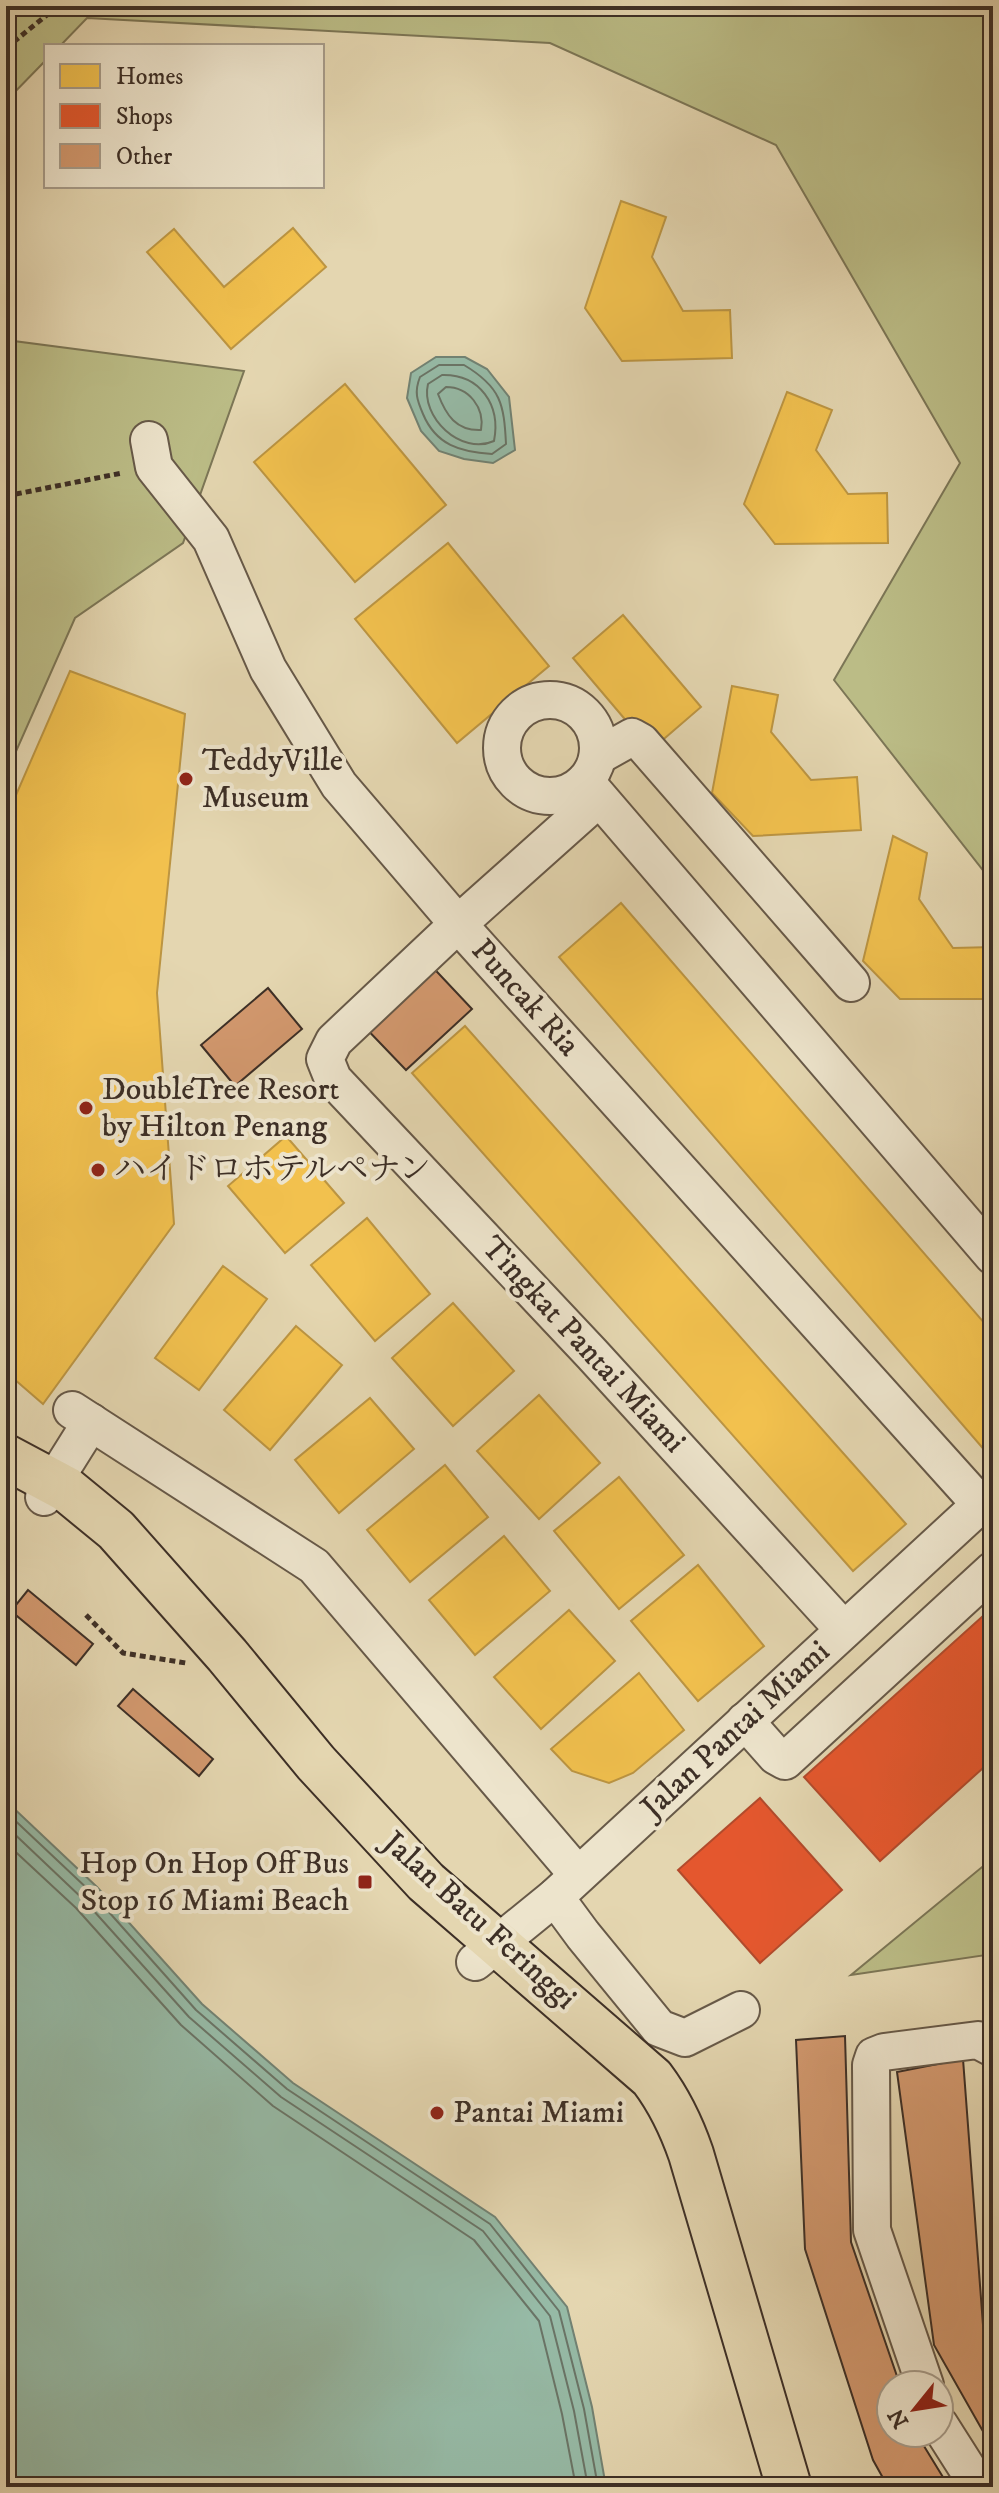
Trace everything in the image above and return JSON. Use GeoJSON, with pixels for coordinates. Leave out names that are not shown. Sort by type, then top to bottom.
{"type":"FeatureCollection","features":[{"type":"Feature","properties":{"kind":"main road","name":"Jalan Batu Feringgi"},"geometry":{"type":"LineString","coordinates":[[6,1457],[49,1490],[101,1539],[143,1585],[297,1779],[406,1902],[486,1953],[635,2061],[667,2098],[681,2124],[789,2487]]}},
{"type":"Feature","properties":{"kind":"main road","name":"Jalan Batu Feringgi"},"geometry":{"type":"LineString","coordinates":[[6,1476],[49,1490],[116,1530],[160,1577],[316,1763],[426,1882],[486,1953],[645,2114],[658,2138],[701,2250],[769,2487]]}},
{"type":"Feature","properties":{"kind":"street","name":"Puncak Ria"},"geometry":{"type":"LineString","coordinates":[[152,454],[211,539],[268,669],[339,785],[458,924],[986,1498]]}},
{"type":"Feature","properties":{"kind":"street"},"geometry":{"type":"LineString","coordinates":[[458,924],[632,737],[641,742],[851,983]]}},
{"type":"Feature","properties":{"kind":"street"},"geometry":{"type":"LineString","coordinates":[[594,778],[993,1256]]}},
{"type":"Feature","properties":{"kind":"street","name":"Tingkat Pantai Miami"},"geometry":{"type":"LineString","coordinates":[[458,924],[334,1041],[325,1059],[333,1079],[592,1354],[844,1630]]}},
{"type":"Feature","properties":{"kind":"street"},"geometry":{"type":"LineString","coordinates":[[49,1490],[81,1416],[314,1566],[566,1886],[659,2028],[685,2038],[741,2010]]}},
{"type":"Feature","properties":{"kind":"street","name":"Jalan Pantai Miami"},"geometry":{"type":"LineString","coordinates":[[486,1953],[566,1886],[986,1498]]}},
{"type":"Feature","properties":{"kind":"street"},"geometry":{"type":"LineString","coordinates":[[745,1721],[776,1756],[785,1761],[993,1570]]}},
{"type":"Feature","properties":{"kind":"street"},"geometry":{"type":"LineString","coordinates":[[920,2369],[872,2230],[871,2065],[874,2056],[884,2052],[978,2040],[993,2048]]}},
{"type":"Feature","properties":{"kind":"street"},"geometry":{"type":"LineString","coordinates":[[955,2449],[979,2487]]}},
{"type":"Feature","properties":{"kind":"path"},"geometry":{"type":"LineString","coordinates":[[6,48],[58,6]]}},
{"type":"Feature","properties":{"kind":"path"},"geometry":{"type":"LineString","coordinates":[[6,496],[152,454]]}},
{"type":"Feature","properties":{"kind":"path"},"geometry":{"type":"LineString","coordinates":[[86,1615],[123,1653],[210,1667]]}},
{"type":"Feature","properties":{"kind":"shaded area"},"geometry":{"type":"Polygon","coordinates":[[[6,6],[993,6],[993,883],[834,680],[960,463],[776,145],[550,43],[87,18],[62,44],[44,44],[44,62],[6,101],[6,6]]]}},
{"type":"Feature","properties":{"kind":"shaded area"},"geometry":{"type":"Polygon","coordinates":[[[6,311],[14,341],[244,371],[183,543],[75,618],[6,774],[6,311]]]}},
{"type":"Feature","properties":{"kind":"shaded area"},"geometry":{"type":"Polygon","coordinates":[[[993,1858],[993,1954],[851,1975],[993,1858]]]}},
{"type":"Feature","properties":{"kind":"water"},"geometry":{"type":"Polygon","coordinates":[[[436,357],[465,357],[487,369],[509,397],[515,450],[493,463],[464,459],[439,451],[421,431],[407,398],[411,373],[436,357]]]}},
{"type":"Feature","properties":{"kind":"water"},"geometry":{"type":"Polygon","coordinates":[[[6,1801],[97,1887],[202,2004],[293,2083],[495,2217],[567,2307],[592,2407],[606,2487],[6,2487],[6,1801]]]}},
{"type":"Feature","properties":{"kind":"building: Homes"},"geometry":{"type":"Polygon","coordinates":[[[621,201],[666,217],[652,257],[683,311],[730,310],[732,358],[622,361],[585,308],[621,201]]]}},
{"type":"Feature","properties":{"kind":"building: Homes"},"geometry":{"type":"Polygon","coordinates":[[[293,228],[326,267],[231,349],[147,252],[174,229],[224,287],[293,228]]]}},
{"type":"Feature","properties":{"kind":"building: Homes"},"geometry":{"type":"Polygon","coordinates":[[[345,384],[446,505],[355,582],[254,462],[345,384]]]}},
{"type":"Feature","properties":{"kind":"building: Homes"},"geometry":{"type":"Polygon","coordinates":[[[787,392],[832,410],[816,450],[848,494],[887,493],[888,543],[775,544],[744,504],[787,392]]]}},
{"type":"Feature","properties":{"kind":"building: Homes"},"geometry":{"type":"Polygon","coordinates":[[[448,543],[549,666],[457,743],[355,619],[448,543]]]}},
{"type":"Feature","properties":{"kind":"building: Homes"},"geometry":{"type":"Polygon","coordinates":[[[623,615],[701,707],[651,750],[573,658],[623,615]]]}},
{"type":"Feature","properties":{"kind":"building: Homes","name":"DoubleTree Resort by Hilton Penang"},"geometry":{"type":"Polygon","coordinates":[[[70,671],[185,714],[157,993],[174,1224],[43,1404],[6,1372],[6,818],[70,671]]]}},
{"type":"Feature","properties":{"kind":"building: Homes"},"geometry":{"type":"Polygon","coordinates":[[[732,686],[778,695],[771,732],[811,780],[857,777],[861,830],[753,836],[712,793],[732,686]]]}},
{"type":"Feature","properties":{"kind":"building: Homes"},"geometry":{"type":"Polygon","coordinates":[[[893,836],[927,853],[919,899],[953,948],[993,947],[993,999],[900,999],[863,961],[893,836]]]}},
{"type":"Feature","properties":{"kind":"building: Homes"},"geometry":{"type":"Polygon","coordinates":[[[621,903],[993,1333],[993,1460],[559,957],[621,903]]]}},
{"type":"Feature","properties":{"kind":"building: Homes"},"geometry":{"type":"Polygon","coordinates":[[[465,1026],[906,1524],[853,1571],[412,1073],[465,1026]]]}},
{"type":"Feature","properties":{"kind":"building: Homes"},"geometry":{"type":"Polygon","coordinates":[[[286,1136],[344,1203],[285,1253],[228,1186],[286,1136]]]}},
{"type":"Feature","properties":{"kind":"building: Homes"},"geometry":{"type":"Polygon","coordinates":[[[367,1218],[430,1294],[375,1341],[311,1265],[367,1218]]]}},
{"type":"Feature","properties":{"kind":"building: Homes"},"geometry":{"type":"Polygon","coordinates":[[[223,1266],[267,1299],[199,1390],[155,1358],[223,1266]]]}},
{"type":"Feature","properties":{"kind":"building: Homes"},"geometry":{"type":"Polygon","coordinates":[[[453,1303],[514,1371],[453,1426],[392,1358],[453,1303]]]}},
{"type":"Feature","properties":{"kind":"building: Homes"},"geometry":{"type":"Polygon","coordinates":[[[296,1326],[342,1365],[270,1450],[224,1410],[296,1326]]]}},
{"type":"Feature","properties":{"kind":"building: Homes"},"geometry":{"type":"Polygon","coordinates":[[[539,1395],[600,1463],[539,1519],[477,1451],[539,1395]]]}},
{"type":"Feature","properties":{"kind":"building: Homes"},"geometry":{"type":"Polygon","coordinates":[[[370,1398],[414,1449],[339,1513],[295,1460],[370,1398]]]}},
{"type":"Feature","properties":{"kind":"building: Homes"},"geometry":{"type":"Polygon","coordinates":[[[445,1465],[488,1517],[410,1582],[367,1530],[445,1465]]]}},
{"type":"Feature","properties":{"kind":"building: Homes"},"geometry":{"type":"Polygon","coordinates":[[[619,1477],[684,1555],[619,1609],[554,1531],[619,1477]]]}},
{"type":"Feature","properties":{"kind":"building: Homes"},"geometry":{"type":"Polygon","coordinates":[[[504,1536],[550,1591],[475,1655],[429,1600],[504,1536]]]}},
{"type":"Feature","properties":{"kind":"building: Homes"},"geometry":{"type":"Polygon","coordinates":[[[698,1565],[764,1646],[698,1701],[631,1621],[698,1565]]]}},
{"type":"Feature","properties":{"kind":"building: Homes"},"geometry":{"type":"Polygon","coordinates":[[[569,1610],[615,1661],[541,1729],[494,1677],[569,1610]]]}},
{"type":"Feature","properties":{"kind":"building: Homes"},"geometry":{"type":"Polygon","coordinates":[[[639,1673],[684,1730],[633,1773],[609,1783],[572,1771],[551,1749],[639,1673]]]}},
{"type":"Feature","properties":{"kind":"building: Shops"},"geometry":{"type":"Polygon","coordinates":[[[993,1607],[993,1759],[880,1861],[804,1777],[993,1607]]]}},
{"type":"Feature","properties":{"kind":"building: Shops"},"geometry":{"type":"Polygon","coordinates":[[[760,1798],[842,1890],[760,1963],[678,1870],[760,1798]]]}},
{"type":"Feature","properties":{"kind":"building: Other"},"geometry":{"type":"Polygon","coordinates":[[[424,958],[472,1009],[406,1070],[358,1020],[424,958]]]}},
{"type":"Feature","properties":{"kind":"building: Other"},"geometry":{"type":"Polygon","coordinates":[[[268,988],[302,1029],[235,1086],[201,1045],[268,988]]]}},
{"type":"Feature","properties":{"kind":"building: Other"},"geometry":{"type":"Polygon","coordinates":[[[28,1590],[93,1644],[76,1665],[11,1611],[28,1590]]]}},
{"type":"Feature","properties":{"kind":"building: Other"},"geometry":{"type":"Polygon","coordinates":[[[133,1689],[213,1759],[199,1776],[118,1706],[133,1689]]]}},
{"type":"Feature","properties":{"kind":"building: Other"},"geometry":{"type":"Polygon","coordinates":[[[845,2036],[851,2242],[895,2369],[875,2369],[875,2449],[926,2449],[949,2487],[888,2487],[873,2460],[805,2249],[796,2040],[845,2036]]]}},
{"type":"Feature","properties":{"kind":"building: Other"},"geometry":{"type":"Polygon","coordinates":[[[963,2059],[983,2325],[993,2343],[993,2449],[955,2382],[955,2369],[948,2369],[934,2345],[897,2072],[963,2059]]]}},
{"type":"Feature","properties":{"kind":"place","name":"TeddyVille Museum"},"geometry":{"type":"Point","coordinates":[186,779]}},
{"type":"Feature","properties":{"kind":"place","name":"DoubleTree Resort by Hilton Penang"},"geometry":{"type":"Point","coordinates":[86,1108]}},
{"type":"Feature","properties":{"kind":"place","name":"ハイドロホテルペナン"},"geometry":{"type":"Point","coordinates":[98,1170]}},
{"type":"Feature","properties":{"kind":"place","name":"Hop On Hop Off Bus Stop 16 Miami Beach"},"geometry":{"type":"Point","coordinates":[365,1882]}},
{"type":"Feature","properties":{"kind":"place","name":"Pantai Miami"},"geometry":{"type":"Point","coordinates":[437,2113]}}]}
